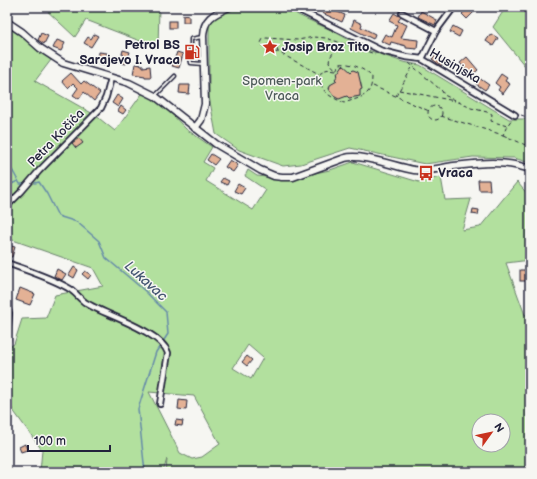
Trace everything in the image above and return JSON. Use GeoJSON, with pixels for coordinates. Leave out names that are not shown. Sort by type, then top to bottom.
{"type":"FeatureCollection","features":[{"type":"Feature","properties":{"kind":"main road"},"geometry":{"type":"LineString","coordinates":[[195,128],[201,120],[206,104],[203,36],[205,26],[209,18],[229,7]]}},
{"type":"Feature","properties":{"kind":"main road"},"geometry":{"type":"LineString","coordinates":[[7,22],[22,32],[40,48],[63,63],[139,87],[155,96],[216,144],[254,167],[274,176],[297,176],[349,157],[361,158],[396,167],[423,171],[454,166],[494,163],[520,165],[530,169]]}},
{"type":"Feature","properties":{"kind":"street","name":"Husinjska"},"geometry":{"type":"LineString","coordinates":[[293,7],[376,48],[406,57],[422,59],[516,115]]}},
{"type":"Feature","properties":{"kind":"street"},"geometry":{"type":"LineString","coordinates":[[422,59],[436,31],[454,7]]}},
{"type":"Feature","properties":{"kind":"street"},"geometry":{"type":"LineString","coordinates":[[402,13],[436,31]]}},
{"type":"Feature","properties":{"kind":"street","name":"Petra Kočića"},"geometry":{"type":"LineString","coordinates":[[7,208],[39,171],[101,108],[106,97],[111,78]]}},
{"type":"Feature","properties":{"kind":"street"},"geometry":{"type":"LineString","coordinates":[[7,263],[70,289],[86,303],[142,329],[159,342],[168,353],[160,404]]}},
{"type":"Feature","properties":{"kind":"street"},"geometry":{"type":"LineString","coordinates":[[7,307],[9,314],[7,340]]}},
{"type":"Feature","properties":{"kind":"lane"},"geometry":{"type":"LineString","coordinates":[[191,48],[191,39],[203,36]]}},
{"type":"Feature","properties":{"kind":"lane"},"geometry":{"type":"LineString","coordinates":[[190,57],[191,63],[204,64]]}},
{"type":"Feature","properties":{"kind":"lane"},"geometry":{"type":"LineString","coordinates":[[155,96],[175,76]]}},
{"type":"Feature","properties":{"kind":"path"},"geometry":{"type":"LineString","coordinates":[[320,74],[278,52],[273,53],[263,46],[261,43],[263,39],[298,40],[314,37],[326,38],[352,47]]}},
{"type":"Feature","properties":{"kind":"path"},"geometry":{"type":"LineString","coordinates":[[266,47],[268,44],[273,45],[277,48],[278,52]]}},
{"type":"Feature","properties":{"kind":"path"},"geometry":{"type":"LineString","coordinates":[[336,70],[329,62],[329,58],[336,50],[345,44]]}},
{"type":"Feature","properties":{"kind":"path"},"geometry":{"type":"LineString","coordinates":[[406,57],[405,60],[442,91],[444,95],[471,108],[492,114],[491,121],[507,126]]}},
{"type":"Feature","properties":{"kind":"path"},"geometry":{"type":"LineString","coordinates":[[345,63],[354,66],[372,76],[372,86],[369,92],[364,96],[344,103],[329,96],[323,91],[319,77],[322,71],[329,69],[336,70],[340,64],[345,63]]}},
{"type":"Feature","properties":{"kind":"path"},"geometry":{"type":"LineString","coordinates":[[396,96],[413,66]]}},
{"type":"Feature","properties":{"kind":"path"},"geometry":{"type":"LineString","coordinates":[[372,86],[429,111]]}},
{"type":"Feature","properties":{"kind":"path"},"geometry":{"type":"LineString","coordinates":[[399,90],[457,101]]}},
{"type":"Feature","properties":{"kind":"path"},"geometry":{"type":"LineString","coordinates":[[429,111],[431,108],[438,107],[442,111],[441,116]]}},
{"type":"Feature","properties":{"kind":"path"},"geometry":{"type":"LineString","coordinates":[[429,111],[430,117],[434,119],[438,119],[441,116],[503,135],[530,147]]}},
{"type":"Feature","properties":{"kind":"path"},"geometry":{"type":"LineString","coordinates":[[503,135],[507,126],[516,115],[530,118]]}},
{"type":"Feature","properties":{"kind":"green space"},"geometry":{"type":"Polygon","coordinates":[[[43,7],[159,7],[158,48],[86,20],[75,37],[43,7]]]}},
{"type":"Feature","properties":{"kind":"green space","name":"Spomen-park Vraca"},"geometry":{"type":"Polygon","coordinates":[[[231,7],[286,7],[298,15],[333,31],[368,50],[403,62],[420,65],[509,119],[530,119],[530,163],[514,158],[473,157],[425,164],[350,148],[301,164],[283,166],[239,150],[216,134],[209,96],[209,21],[231,7]]]}},
{"type":"Feature","properties":{"kind":"green space"},"geometry":{"type":"Polygon","coordinates":[[[506,7],[530,7],[530,61],[525,66],[493,27],[506,7]]]}},
{"type":"Feature","properties":{"kind":"green space"},"geometry":{"type":"Polygon","coordinates":[[[7,26],[51,60],[35,81],[95,115],[115,131],[144,91],[165,107],[186,129],[212,147],[203,162],[213,168],[206,181],[253,210],[266,190],[245,176],[248,170],[257,176],[285,179],[330,170],[353,162],[419,182],[441,177],[445,200],[471,199],[462,230],[480,227],[517,182],[530,197],[530,260],[506,263],[525,315],[530,314],[530,472],[166,472],[167,459],[163,472],[40,472],[42,450],[7,402],[7,348],[14,344],[22,319],[46,318],[55,295],[103,286],[93,268],[7,238],[7,26]],[[248,345],[233,368],[251,379],[263,358],[248,345]],[[149,392],[180,453],[192,459],[202,457],[220,444],[194,396],[149,392]]]}},
{"type":"Feature","properties":{"kind":"building"},"geometry":{"type":"Polygon","coordinates":[[[325,7],[345,15],[342,22],[322,13],[325,7]]]}},
{"type":"Feature","properties":{"kind":"building"},"geometry":{"type":"Polygon","coordinates":[[[469,7],[475,11],[467,19],[462,14],[469,7]]]}},
{"type":"Feature","properties":{"kind":"building"},"geometry":{"type":"Polygon","coordinates":[[[421,11],[437,20],[435,25],[418,17],[421,11]]]}},
{"type":"Feature","properties":{"kind":"building"},"geometry":{"type":"Polygon","coordinates":[[[394,13],[401,17],[398,21],[407,25],[401,38],[418,40],[417,49],[406,48],[406,46],[391,42],[390,45],[381,41],[385,34],[392,37],[397,25],[389,21],[394,13]]]}},
{"type":"Feature","properties":{"kind":"building"},"geometry":{"type":"Polygon","coordinates":[[[183,15],[189,16],[189,22],[183,22],[183,15]]]}},
{"type":"Feature","properties":{"kind":"building"},"geometry":{"type":"Polygon","coordinates":[[[354,20],[362,24],[361,27],[375,34],[373,39],[351,28],[354,20]]]}},
{"type":"Feature","properties":{"kind":"building"},"geometry":{"type":"Polygon","coordinates":[[[169,21],[176,21],[176,28],[169,28],[169,21]]]}},
{"type":"Feature","properties":{"kind":"building"},"geometry":{"type":"Polygon","coordinates":[[[453,26],[462,31],[459,37],[450,32],[453,26]]]}},
{"type":"Feature","properties":{"kind":"building"},"geometry":{"type":"Polygon","coordinates":[[[41,33],[48,36],[44,44],[38,40],[41,33]]]}},
{"type":"Feature","properties":{"kind":"building"},"geometry":{"type":"Polygon","coordinates":[[[94,34],[98,36],[91,47],[84,43],[88,37],[91,39],[94,34]]]}},
{"type":"Feature","properties":{"kind":"building"},"geometry":{"type":"Polygon","coordinates":[[[491,34],[498,38],[493,46],[486,41],[491,34]]]}},
{"type":"Feature","properties":{"kind":"building"},"geometry":{"type":"Polygon","coordinates":[[[57,40],[65,43],[61,51],[53,48],[57,40]]]}},
{"type":"Feature","properties":{"kind":"building","name":"Petrol BS Sarajevo I. Vraca"},"geometry":{"type":"Polygon","coordinates":[[[188,47],[191,50],[197,48],[197,57],[190,55],[188,56],[188,47]]]}},
{"type":"Feature","properties":{"kind":"building"},"geometry":{"type":"Polygon","coordinates":[[[123,50],[130,52],[126,64],[121,63],[124,55],[122,54],[123,50]]]}},
{"type":"Feature","properties":{"kind":"building"},"geometry":{"type":"Polygon","coordinates":[[[99,52],[107,53],[105,65],[98,63],[99,52]]]}},
{"type":"Feature","properties":{"kind":"building"},"geometry":{"type":"Polygon","coordinates":[[[177,52],[183,54],[179,68],[172,66],[177,52]]]}},
{"type":"Feature","properties":{"kind":"building"},"geometry":{"type":"Polygon","coordinates":[[[436,54],[445,60],[441,66],[432,59],[436,54]]]}},
{"type":"Feature","properties":{"kind":"building"},"geometry":{"type":"Polygon","coordinates":[[[467,57],[478,70],[471,76],[460,63],[467,57]]]}},
{"type":"Feature","properties":{"kind":"building"},"geometry":{"type":"Polygon","coordinates":[[[135,64],[143,65],[143,67],[150,66],[151,77],[133,74],[135,64]]]}},
{"type":"Feature","properties":{"kind":"building"},"geometry":{"type":"Polygon","coordinates":[[[343,65],[351,72],[353,70],[358,72],[362,89],[360,90],[360,96],[349,98],[347,96],[339,99],[335,97],[329,89],[330,85],[337,81],[335,79],[343,65]]]}},
{"type":"Feature","properties":{"kind":"building"},"geometry":{"type":"Polygon","coordinates":[[[71,73],[81,84],[84,81],[100,93],[94,101],[84,92],[79,99],[73,95],[78,88],[73,83],[68,88],[62,81],[71,73]]]}},
{"type":"Feature","properties":{"kind":"building"},"geometry":{"type":"Polygon","coordinates":[[[501,74],[507,78],[505,81],[510,84],[503,94],[498,90],[500,87],[495,83],[501,74]]]}},
{"type":"Feature","properties":{"kind":"building"},"geometry":{"type":"Polygon","coordinates":[[[479,78],[489,85],[485,90],[476,84],[479,78]]]}},
{"type":"Feature","properties":{"kind":"building"},"geometry":{"type":"Polygon","coordinates":[[[180,85],[190,85],[189,94],[179,93],[180,85]]]}},
{"type":"Feature","properties":{"kind":"building"},"geometry":{"type":"Polygon","coordinates":[[[117,95],[123,99],[118,107],[112,103],[117,95]]]}},
{"type":"Feature","properties":{"kind":"building"},"geometry":{"type":"Polygon","coordinates":[[[121,106],[126,110],[123,114],[118,111],[121,106]]]}},
{"type":"Feature","properties":{"kind":"building"},"geometry":{"type":"Polygon","coordinates":[[[79,138],[83,143],[76,148],[72,143],[79,138]]]}},
{"type":"Feature","properties":{"kind":"building"},"geometry":{"type":"Polygon","coordinates":[[[211,154],[219,159],[214,165],[207,160],[211,154]]]}},
{"type":"Feature","properties":{"kind":"building"},"geometry":{"type":"Polygon","coordinates":[[[230,160],[238,165],[233,172],[225,167],[230,160]]]}},
{"type":"Feature","properties":{"kind":"building"},"geometry":{"type":"Polygon","coordinates":[[[223,178],[229,181],[227,185],[220,182],[223,178]]]}},
{"type":"Feature","properties":{"kind":"building"},"geometry":{"type":"Polygon","coordinates":[[[478,180],[489,180],[490,190],[479,190],[478,180]]]}},
{"type":"Feature","properties":{"kind":"building"},"geometry":{"type":"Polygon","coordinates":[[[238,184],[245,188],[241,194],[234,191],[238,184]]]}},
{"type":"Feature","properties":{"kind":"building"},"geometry":{"type":"Polygon","coordinates":[[[473,209],[479,210],[478,215],[472,214],[473,209]]]}},
{"type":"Feature","properties":{"kind":"building"},"geometry":{"type":"Polygon","coordinates":[[[7,245],[15,247],[12,257],[7,256],[7,245]]]}},
{"type":"Feature","properties":{"kind":"building"},"geometry":{"type":"Polygon","coordinates":[[[74,267],[78,270],[74,278],[69,275],[74,267]]]}},
{"type":"Feature","properties":{"kind":"building"},"geometry":{"type":"Polygon","coordinates":[[[57,269],[66,274],[62,280],[54,276],[57,269]]]}},
{"type":"Feature","properties":{"kind":"building"},"geometry":{"type":"Polygon","coordinates":[[[520,270],[530,270],[530,281],[520,281],[520,270]]]}},
{"type":"Feature","properties":{"kind":"building"},"geometry":{"type":"Polygon","coordinates":[[[85,271],[91,275],[88,279],[82,274],[85,271]]]}},
{"type":"Feature","properties":{"kind":"building"},"geometry":{"type":"Polygon","coordinates":[[[20,288],[35,294],[30,305],[16,300],[20,288]]]}},
{"type":"Feature","properties":{"kind":"building"},"geometry":{"type":"Polygon","coordinates":[[[247,356],[252,360],[247,366],[242,362],[247,356]]]}},
{"type":"Feature","properties":{"kind":"building"},"geometry":{"type":"Polygon","coordinates":[[[179,400],[187,401],[186,410],[178,409],[179,400]]]}},
{"type":"Feature","properties":{"kind":"building"},"geometry":{"type":"Polygon","coordinates":[[[176,420],[183,421],[182,426],[175,425],[176,420]]]}},
{"type":"Feature","properties":{"kind":"building"},"geometry":{"type":"Polygon","coordinates":[[[25,444],[27,450],[21,452],[19,447],[25,444]]]}},
{"type":"Feature","properties":{"kind":"waterway","name":"Lukavac"},"geometry":{"type":"LineString","coordinates":[[7,161],[20,184],[24,184]]}},
{"type":"Feature","properties":{"kind":"waterway"},"geometry":{"type":"LineString","coordinates":[[7,186],[18,181]]}},
{"type":"Feature","properties":{"kind":"waterway","name":"Lukavac"},"geometry":{"type":"LineString","coordinates":[[35,183],[39,182],[58,216],[77,222],[99,241],[106,258],[145,291],[166,312],[168,334],[156,352],[138,409],[145,472]]}},
{"type":"Feature","properties":{"kind":"place","name":"Josip Broz Tito"},"geometry":{"type":"Point","coordinates":[270,47]}},
{"type":"Feature","properties":{"kind":"place","name":"Petrol BS Sarajevo I. Vraca"},"geometry":{"type":"Point","coordinates":[192,52]}},
{"type":"Feature","properties":{"kind":"place","name":"Vraca"},"geometry":{"type":"Point","coordinates":[426,173]}}]}
